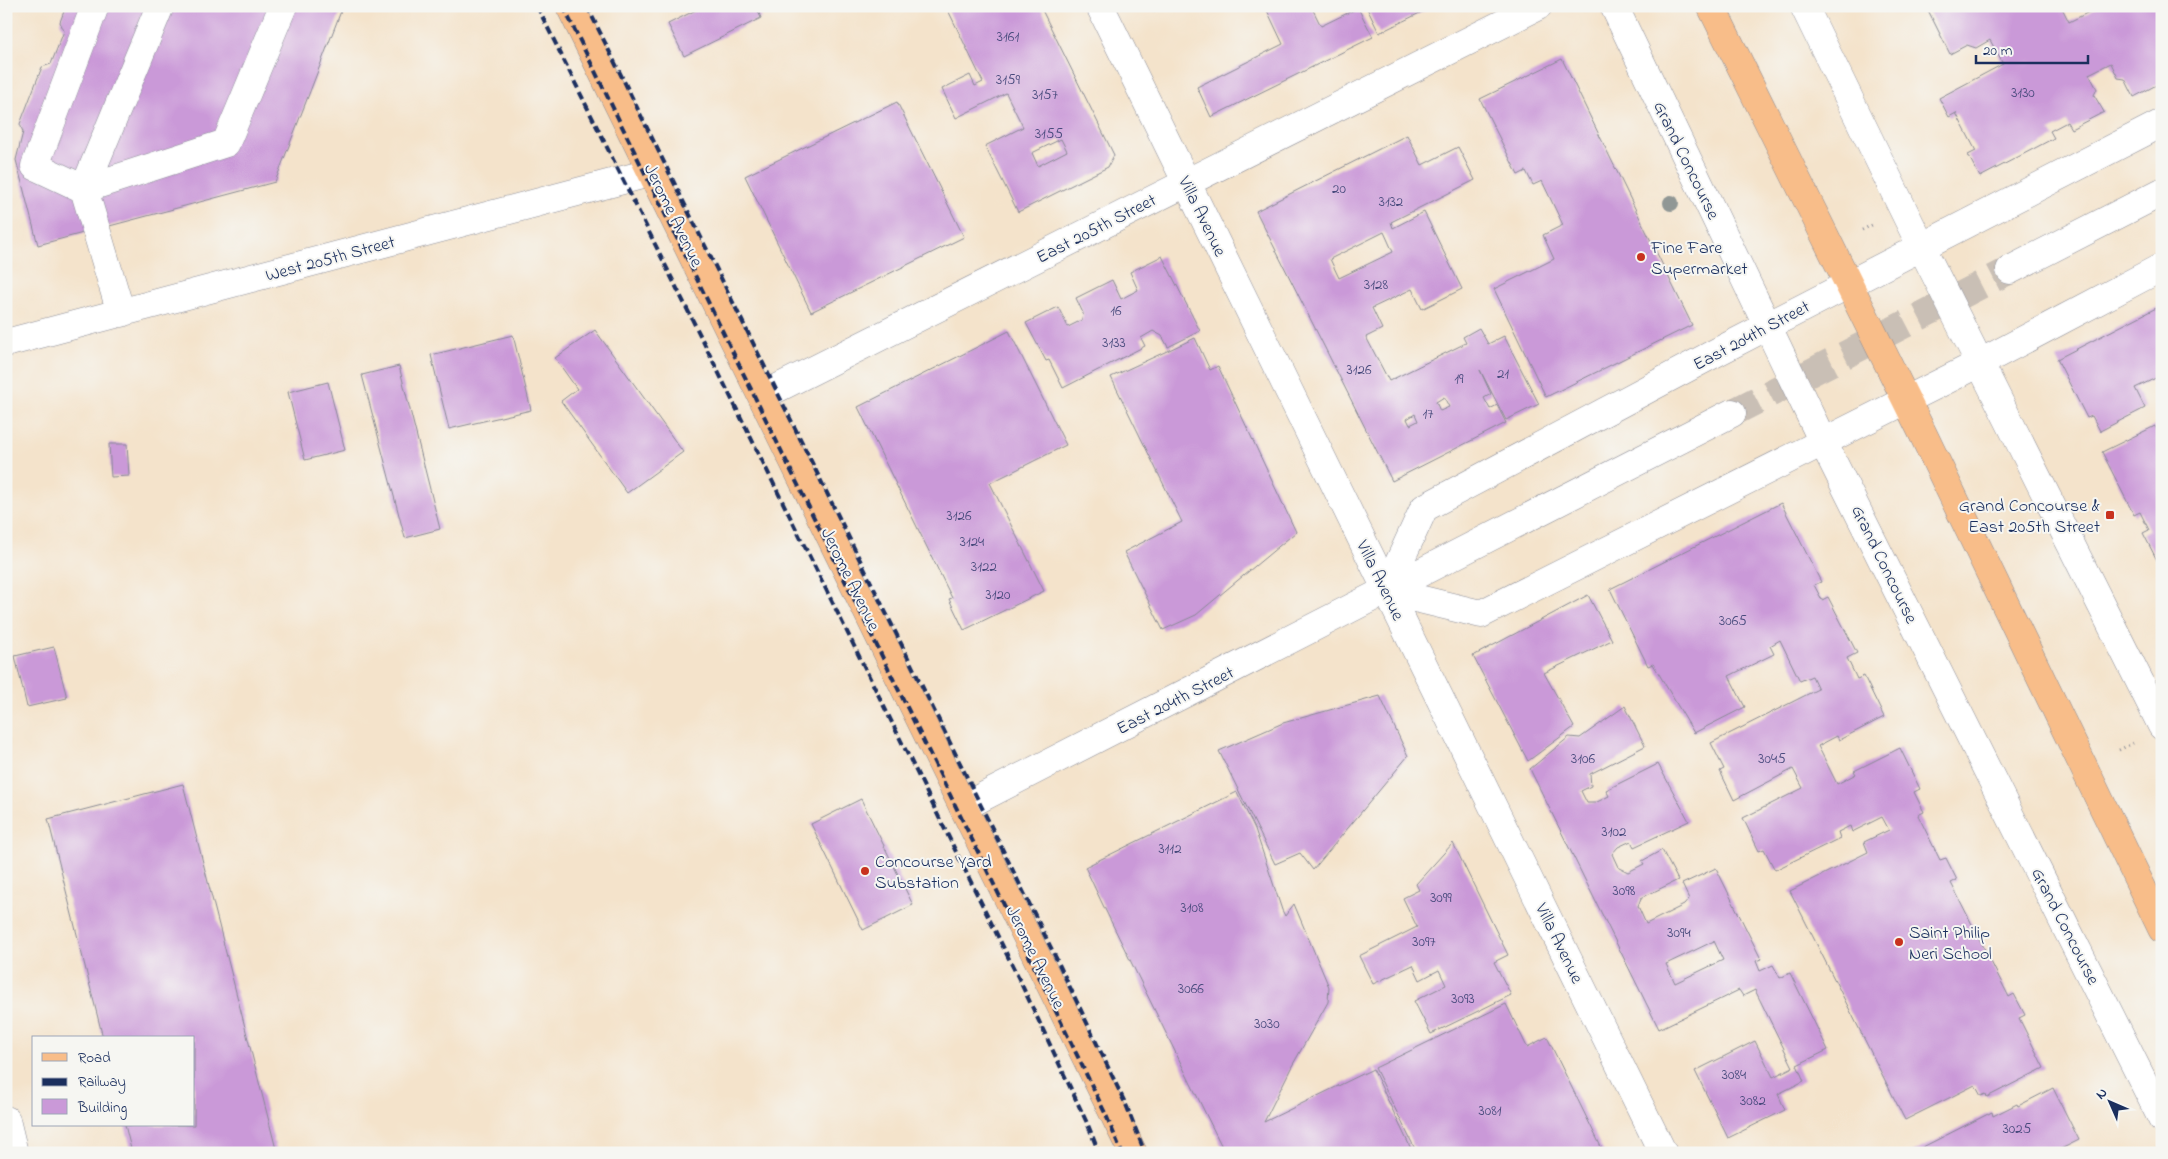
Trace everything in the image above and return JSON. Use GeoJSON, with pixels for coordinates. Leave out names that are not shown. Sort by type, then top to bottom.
{"type":"FeatureCollection","features":[{"type":"Feature","properties":{"kind":"main road","name":"Jerome Avenue"},"geometry":{"type":"LineString","coordinates":[[570,6],[1132,1153]]}},
{"type":"Feature","properties":{"kind":"main road"},"geometry":{"type":"LineString","coordinates":[[1711,6],[1849,284],[2162,929]]}},
{"type":"Feature","properties":{"kind":"street"},"geometry":{"type":"LineString","coordinates":[[95,6],[35,166],[84,190],[226,143],[284,6]]}},
{"type":"Feature","properties":{"kind":"street"},"geometry":{"type":"LineString","coordinates":[[121,313],[84,190],[160,6]]}},
{"type":"Feature","properties":{"kind":"street","name":"Villa Avenue"},"geometry":{"type":"LineString","coordinates":[[1100,6],[1663,1153]]}},
{"type":"Feature","properties":{"kind":"street","name":"East 205th Street"},"geometry":{"type":"LineString","coordinates":[[762,396],[1538,6]]}},
{"type":"Feature","properties":{"kind":"street","name":"Grand Concourse"},"geometry":{"type":"LineString","coordinates":[[1614,6],[1823,442],[2162,1119]]}},
{"type":"Feature","properties":{"kind":"street"},"geometry":{"type":"LineString","coordinates":[[1804,6],[1980,363],[2155,693],[2162,726]]}},
{"type":"Feature","properties":{"kind":"street","name":"East 204th Street"},"geometry":{"type":"LineString","coordinates":[[1386,591],[1424,508],[1767,326],[2162,123]]}},
{"type":"Feature","properties":{"kind":"street","name":"West 205th Street"},"geometry":{"type":"LineString","coordinates":[[6,343],[653,172]]}},
{"type":"Feature","properties":{"kind":"street"},"geometry":{"type":"LineString","coordinates":[[2010,270],[2162,192]]}},
{"type":"Feature","properties":{"kind":"street"},"geometry":{"type":"LineString","coordinates":[[1386,591],[1481,614],[1906,401],[2162,267]]}},
{"type":"Feature","properties":{"kind":"street","name":"East 204th Street"},"geometry":{"type":"LineString","coordinates":[[963,807],[1732,413]]}},
{"type":"Feature","properties":{"kind":"street"},"geometry":{"type":"LineString","coordinates":[[6,1120],[14,1153]]}},
{"type":"Feature","properties":{"kind":"building"},"geometry":{"type":"Polygon","coordinates":[[[66,6],[343,6],[275,182],[38,245],[16,160],[23,132],[20,124],[42,67],[51,64],[64,31],[60,22],[66,6]]]}},
{"type":"Feature","properties":{"kind":"building"},"geometry":{"type":"Polygon","coordinates":[[[704,6],[756,6],[761,18],[684,56],[668,24],[704,6]]]}},
{"type":"Feature","properties":{"kind":"building"},"geometry":{"type":"Polygon","coordinates":[[[946,6],[1040,6],[1114,155],[1108,167],[1018,212],[985,146],[1023,127],[1006,93],[956,118],[942,89],[970,75],[975,86],[983,82],[946,6]],[[1061,139],[1032,153],[1038,166],[1067,151],[1061,139]]]}},
{"type":"Feature","properties":{"kind":"building"},"geometry":{"type":"Polygon","coordinates":[[[1151,6],[1164,6],[1154,11],[1151,6]]]}},
{"type":"Feature","properties":{"kind":"building"},"geometry":{"type":"Polygon","coordinates":[[[1265,6],[1311,6],[1321,26],[1358,8],[1373,37],[1211,117],[1197,87],[1283,44],[1265,6]]]}},
{"type":"Feature","properties":{"kind":"building"},"geometry":{"type":"Polygon","coordinates":[[[1366,6],[1434,6],[1379,33],[1366,6]]]}},
{"type":"Feature","properties":{"kind":"building"},"geometry":{"type":"Polygon","coordinates":[[[1926,6],[2061,6],[2069,22],[2097,8],[2096,6],[2162,6],[2162,82],[2134,97],[2125,79],[2118,78],[2111,63],[2089,74],[2097,89],[2094,95],[2104,112],[2071,129],[2067,122],[2050,131],[2054,138],[1980,177],[1968,155],[1976,151],[1956,113],[1949,117],[1939,98],[2003,64],[1990,40],[1976,48],[1967,45],[1950,54],[1926,6]]]}},
{"type":"Feature","properties":{"kind":"building"},"geometry":{"type":"Polygon","coordinates":[[[1562,59],[1692,325],[1546,397],[1494,289],[1554,259],[1543,235],[1563,225],[1542,181],[1533,185],[1526,171],[1518,175],[1480,99],[1562,59]]]}},
{"type":"Feature","properties":{"kind":"building"},"geometry":{"type":"Polygon","coordinates":[[[897,102],[964,237],[811,312],[745,176],[897,102]]]}},
{"type":"Feature","properties":{"kind":"building"},"geometry":{"type":"Polygon","coordinates":[[[1407,135],[1422,165],[1458,147],[1475,180],[1391,222],[1393,228],[1424,212],[1462,289],[1422,309],[1412,289],[1372,308],[1382,329],[1366,337],[1389,381],[1466,343],[1463,337],[1479,328],[1488,344],[1504,336],[1539,404],[1506,420],[1480,370],[1491,394],[1484,398],[1490,409],[1497,405],[1506,423],[1392,481],[1256,211],[1407,135]],[[1384,232],[1330,259],[1339,278],[1393,252],[1384,232]],[[1444,397],[1436,402],[1440,411],[1449,407],[1444,397]],[[1415,414],[1407,419],[1410,425],[1418,421],[1415,414]]]}},
{"type":"Feature","properties":{"kind":"building"},"geometry":{"type":"Polygon","coordinates":[[[1162,256],[1200,331],[1168,347],[1162,336],[1153,331],[1141,338],[1145,346],[1063,388],[1049,360],[1046,361],[1026,323],[1058,307],[1068,327],[1082,320],[1083,313],[1076,298],[1112,280],[1121,299],[1138,290],[1130,272],[1162,256]]]}},
{"type":"Feature","properties":{"kind":"building"},"geometry":{"type":"Polygon","coordinates":[[[2162,305],[2162,385],[2158,377],[2135,388],[2145,408],[2100,431],[2092,416],[2087,418],[2057,359],[2162,305]]]}},
{"type":"Feature","properties":{"kind":"building"},"geometry":{"type":"Polygon","coordinates":[[[595,330],[683,452],[627,493],[561,401],[577,389],[555,358],[595,330]]]}},
{"type":"Feature","properties":{"kind":"building"},"geometry":{"type":"Polygon","coordinates":[[[1009,331],[1066,445],[990,483],[1044,591],[964,630],[949,599],[952,598],[858,407],[1009,331]]]}},
{"type":"Feature","properties":{"kind":"building"},"geometry":{"type":"Polygon","coordinates":[[[513,335],[531,410],[449,429],[431,355],[513,335]]]}},
{"type":"Feature","properties":{"kind":"building"},"geometry":{"type":"Polygon","coordinates":[[[1195,338],[1210,370],[1218,366],[1296,532],[1196,615],[1163,630],[1124,552],[1182,522],[1111,377],[1195,338]]]}},
{"type":"Feature","properties":{"kind":"building"},"geometry":{"type":"Polygon","coordinates":[[[399,366],[440,529],[405,538],[362,375],[399,366]]]}},
{"type":"Feature","properties":{"kind":"building"},"geometry":{"type":"Polygon","coordinates":[[[328,382],[345,450],[305,460],[288,392],[328,382]]]}},
{"type":"Feature","properties":{"kind":"building"},"geometry":{"type":"Polygon","coordinates":[[[2155,426],[2162,438],[2162,570],[2143,533],[2149,530],[2140,512],[2134,515],[2102,452],[2155,426]]]}},
{"type":"Feature","properties":{"kind":"building"},"geometry":{"type":"Polygon","coordinates":[[[109,444],[127,444],[129,476],[111,477],[109,444]]]}},
{"type":"Feature","properties":{"kind":"building"},"geometry":{"type":"Polygon","coordinates":[[[1781,503],[1821,582],[1814,585],[1822,600],[1828,597],[1857,653],[1847,658],[1857,679],[1864,676],[1884,717],[1839,740],[1837,736],[1818,746],[1837,784],[1856,774],[1854,771],[1900,748],[1920,789],[1914,792],[1924,812],[1918,815],[1940,860],[1946,858],[1957,880],[1951,883],[2009,997],[2014,994],[2025,1015],[2019,1018],[2044,1068],[1987,1097],[1986,1094],[1981,1096],[1975,1085],[1905,1120],[1790,891],[1868,852],[1864,842],[1889,830],[1882,817],[1852,832],[1850,826],[1838,832],[1840,838],[1775,870],[1764,849],[1759,851],[1743,818],[1803,788],[1793,769],[1734,800],[1720,771],[1724,769],[1711,743],[1818,689],[1812,676],[1800,681],[1780,640],[1770,646],[1774,654],[1729,676],[1745,707],[1694,733],[1653,664],[1648,666],[1610,589],[1781,503]]]}},
{"type":"Feature","properties":{"kind":"building"},"geometry":{"type":"Polygon","coordinates":[[[1588,595],[1612,640],[1544,673],[1574,727],[1528,761],[1473,656],[1588,595]]]}},
{"type":"Feature","properties":{"kind":"building"},"geometry":{"type":"Polygon","coordinates":[[[54,647],[67,698],[27,707],[15,656],[54,647]]]}},
{"type":"Feature","properties":{"kind":"building"},"geometry":{"type":"Polygon","coordinates":[[[1380,696],[1408,756],[1313,870],[1300,853],[1275,864],[1219,751],[1283,723],[1380,696]]]}},
{"type":"Feature","properties":{"kind":"building"},"geometry":{"type":"Polygon","coordinates":[[[1625,706],[1645,746],[1590,774],[1591,786],[1581,791],[1587,803],[1595,803],[1609,796],[1606,790],[1658,764],[1689,821],[1634,847],[1631,841],[1618,847],[1612,854],[1618,867],[1628,872],[1644,864],[1642,861],[1662,850],[1678,880],[1641,898],[1638,906],[1646,924],[1684,905],[1689,899],[1682,884],[1716,868],[1761,959],[1756,961],[1760,971],[1773,965],[1780,978],[1790,973],[1828,1050],[1797,1065],[1804,1081],[1778,1094],[1785,1110],[1728,1138],[1695,1071],[1755,1041],[1773,1077],[1793,1067],[1755,990],[1743,996],[1739,990],[1659,1029],[1530,769],[1569,737],[1580,738],[1625,706]],[[1714,941],[1666,964],[1675,983],[1723,960],[1714,941]]]}},
{"type":"Feature","properties":{"kind":"building"},"geometry":{"type":"Polygon","coordinates":[[[183,784],[277,1153],[132,1153],[125,1126],[195,1126],[195,1036],[102,1036],[48,819],[183,784]]]}},
{"type":"Feature","properties":{"kind":"building"},"geometry":{"type":"Polygon","coordinates":[[[1237,792],[1255,829],[1282,910],[1285,916],[1294,904],[1329,987],[1328,1002],[1292,1066],[1264,1122],[1373,1069],[1413,1153],[1225,1153],[1102,903],[1085,867],[1237,792]]]}},
{"type":"Feature","properties":{"kind":"building","name":"Concourse Yard Substation"},"geometry":{"type":"Polygon","coordinates":[[[861,799],[913,905],[863,930],[811,824],[861,799]]]}},
{"type":"Feature","properties":{"kind":"building"},"geometry":{"type":"Polygon","coordinates":[[[1453,843],[1508,955],[1494,962],[1511,995],[1431,1034],[1414,1001],[1446,985],[1439,970],[1420,980],[1413,965],[1373,984],[1359,956],[1417,927],[1403,898],[1419,890],[1416,884],[1453,843]]]}},
{"type":"Feature","properties":{"kind":"building"},"geometry":{"type":"Polygon","coordinates":[[[1506,1004],[1527,1047],[1547,1037],[1604,1153],[1417,1153],[1375,1068],[1506,1004]]]}},
{"type":"Feature","properties":{"kind":"building"},"geometry":{"type":"Polygon","coordinates":[[[2053,1088],[2079,1140],[2053,1153],[1911,1153],[1992,1112],[1993,1116],[2017,1104],[2018,1106],[2053,1088]]]}},
{"type":"Feature","properties":{"kind":"tunnel"},"geometry":{"type":"LineString","coordinates":[[1732,413],[2010,270]]}},
{"type":"Feature","properties":{"kind":"railway"},"geometry":{"type":"LineString","coordinates":[[537,6],[1019,979],[1088,1125],[1099,1153]]}},
{"type":"Feature","properties":{"kind":"railway"},"geometry":{"type":"LineString","coordinates":[[563,6],[1033,964],[1106,1115],[1122,1153]]}},
{"type":"Feature","properties":{"kind":"railway"},"geometry":{"type":"LineString","coordinates":[[587,6],[1057,960],[1127,1107],[1145,1153]]}},
{"type":"Feature","properties":{"kind":"place","name":"Fine Fare Supermarket"},"geometry":{"type":"Point","coordinates":[1641,257]}},
{"type":"Feature","properties":{"kind":"place","name":"Grand Concourse & East 205th Street"},"geometry":{"type":"Point","coordinates":[2110,515]}},
{"type":"Feature","properties":{"kind":"place","name":"Concourse Yard Substation"},"geometry":{"type":"Point","coordinates":[865,871]}},
{"type":"Feature","properties":{"kind":"place","name":"Saint Philip Neri School"},"geometry":{"type":"Point","coordinates":[1899,942]}}]}
